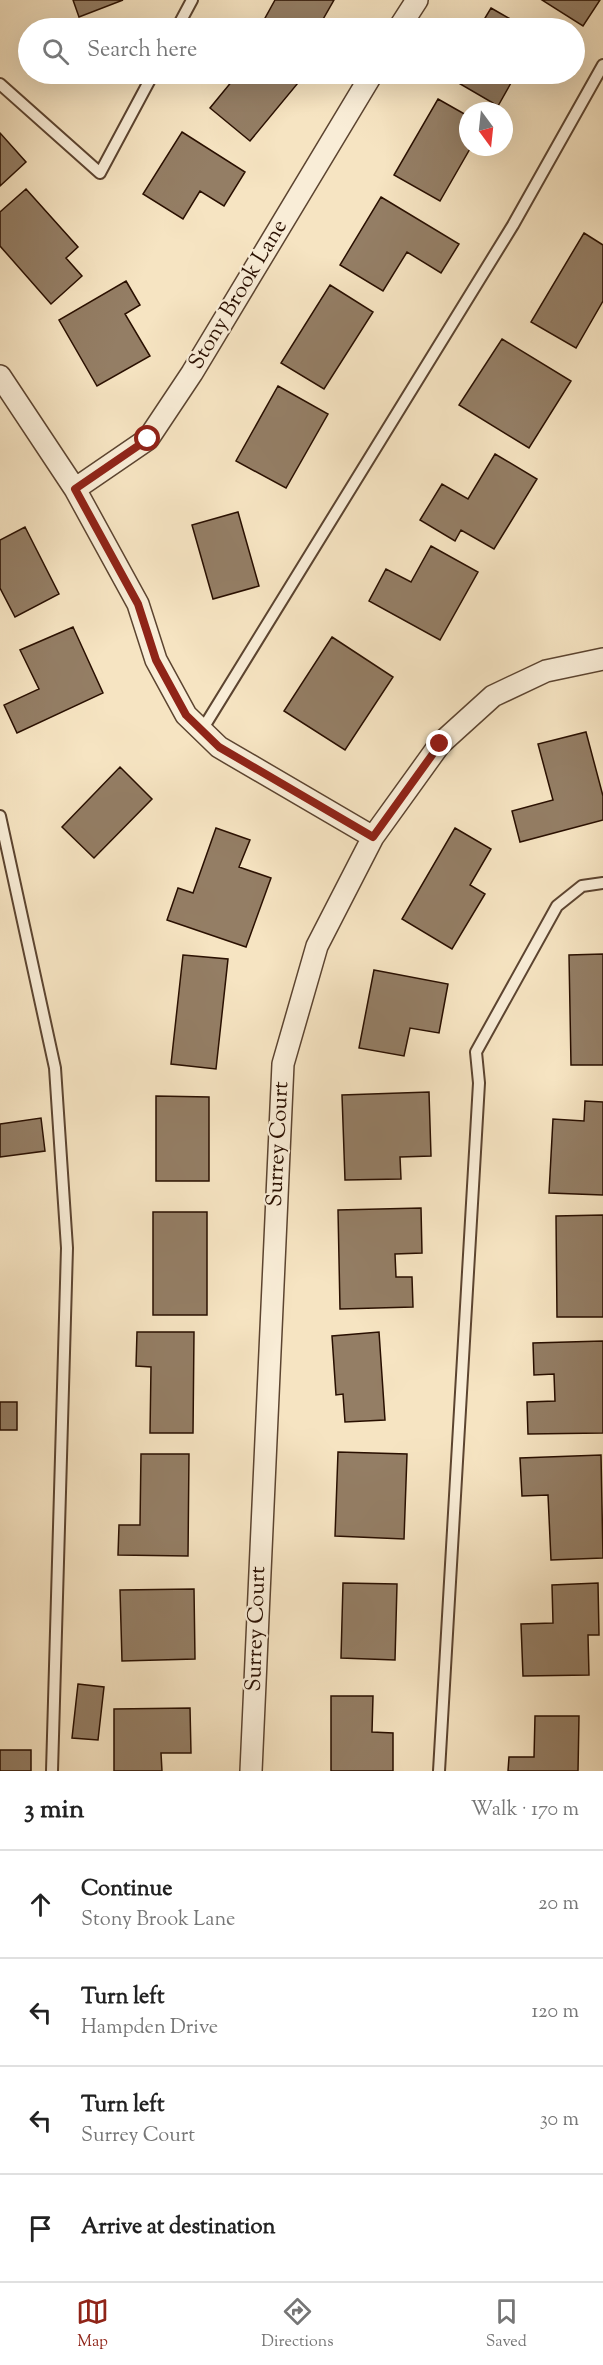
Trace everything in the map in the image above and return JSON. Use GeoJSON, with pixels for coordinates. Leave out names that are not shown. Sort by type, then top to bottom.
{"type":"FeatureCollection","features":[{"type":"Feature","properties":{"kind":"street"},"geometry":{"type":"LineString","coordinates":[[405,18],[417,0]]}},
{"type":"Feature","properties":{"kind":"street","name":"Stony Brook Lane"},"geometry":{"type":"LineString","coordinates":[[75,489],[148,439],[192,373],[366,84]]}},
{"type":"Feature","properties":{"kind":"street"},"geometry":{"type":"LineString","coordinates":[[0,376],[75,489],[138,604],[156,660],[186,715],[219,747],[373,837]]}},
{"type":"Feature","properties":{"kind":"street","name":"Surrey Court"},"geometry":{"type":"LineString","coordinates":[[251,1771],[283,1064],[317,946],[373,837],[440,744],[493,696],[546,671],[603,659]]}},
{"type":"Feature","properties":{"kind":"lane"},"geometry":{"type":"LineString","coordinates":[[182,18],[192,0]]}},
{"type":"Feature","properties":{"kind":"lane"},"geometry":{"type":"LineString","coordinates":[[202,730],[513,225],[603,65]]}},
{"type":"Feature","properties":{"kind":"lane"},"geometry":{"type":"LineString","coordinates":[[0,84],[100,173],[148,84]]}},
{"type":"Feature","properties":{"kind":"lane"},"geometry":{"type":"LineString","coordinates":[[0,816],[55,1068],[67,1248],[52,1771]]}},
{"type":"Feature","properties":{"kind":"lane"},"geometry":{"type":"LineString","coordinates":[[439,1771],[478,1095],[476,1052],[557,906],[582,886],[603,883]]}},
{"type":"Feature","properties":{"kind":"building"},"geometry":{"type":"Polygon","coordinates":[[[73,0],[123,0],[79,17],[73,0]]]}},
{"type":"Feature","properties":{"kind":"building"},"geometry":{"type":"Polygon","coordinates":[[[275,0],[334,0],[324,18],[265,18],[275,0]]]}},
{"type":"Feature","properties":{"kind":"building"},"geometry":{"type":"Polygon","coordinates":[[[542,0],[600,0],[585,23],[585,18],[570,18],[542,0]]]}},
{"type":"Feature","properties":{"kind":"building"},"geometry":{"type":"Polygon","coordinates":[[[491,8],[508,18],[485,18],[491,8]]]}},
{"type":"Feature","properties":{"kind":"building"},"geometry":{"type":"Polygon","coordinates":[[[230,84],[297,84],[250,141],[210,108],[230,84]]]}},
{"type":"Feature","properties":{"kind":"building"},"geometry":{"type":"Polygon","coordinates":[[[460,84],[510,84],[500,102],[491,102],[460,84]]]}},
{"type":"Feature","properties":{"kind":"building"},"geometry":{"type":"Polygon","coordinates":[[[438,99],[459,111],[459,156],[466,156],[440,201],[394,175],[438,99]]]}},
{"type":"Feature","properties":{"kind":"building"},"geometry":{"type":"Polygon","coordinates":[[[182,132],[245,172],[224,206],[200,191],[183,219],[143,194],[182,132]]]}},
{"type":"Feature","properties":{"kind":"building"},"geometry":{"type":"Polygon","coordinates":[[[0,133],[26,162],[0,186],[0,133]]]}},
{"type":"Feature","properties":{"kind":"building"},"geometry":{"type":"Polygon","coordinates":[[[26,189],[78,247],[66,258],[82,276],[51,304],[0,246],[0,212],[26,189]]]}},
{"type":"Feature","properties":{"kind":"building"},"geometry":{"type":"Polygon","coordinates":[[[381,197],[459,244],[441,273],[407,252],[383,291],[340,265],[381,197]]]}},
{"type":"Feature","properties":{"kind":"building"},"geometry":{"type":"Polygon","coordinates":[[[584,233],[603,245],[603,301],[576,348],[531,322],[584,233]]]}},
{"type":"Feature","properties":{"kind":"building"},"geometry":{"type":"Polygon","coordinates":[[[126,281],[140,305],[125,314],[150,356],[97,386],[59,320],[126,281]]]}},
{"type":"Feature","properties":{"kind":"building"},"geometry":{"type":"Polygon","coordinates":[[[330,285],[373,312],[324,389],[281,363],[330,285]]]}},
{"type":"Feature","properties":{"kind":"building"},"geometry":{"type":"Polygon","coordinates":[[[502,339],[571,381],[529,448],[459,405],[502,339]]]}},
{"type":"Feature","properties":{"kind":"building"},"geometry":{"type":"Polygon","coordinates":[[[278,386],[328,414],[286,488],[236,461],[278,386]]]}},
{"type":"Feature","properties":{"kind":"building"},"geometry":{"type":"Polygon","coordinates":[[[495,454],[537,479],[494,549],[461,530],[455,541],[420,520],[442,484],[468,499],[495,454]]]}},
{"type":"Feature","properties":{"kind":"building"},"geometry":{"type":"Polygon","coordinates":[[[238,512],[259,586],[213,599],[192,525],[238,512]]]}},
{"type":"Feature","properties":{"kind":"building"},"geometry":{"type":"Polygon","coordinates":[[[25,527],[59,594],[15,617],[0,588],[0,540],[25,527]]]}},
{"type":"Feature","properties":{"kind":"building"},"geometry":{"type":"Polygon","coordinates":[[[431,546],[478,572],[440,640],[369,601],[386,569],[411,582],[431,546]]]}},
{"type":"Feature","properties":{"kind":"building"},"geometry":{"type":"Polygon","coordinates":[[[73,627],[103,693],[17,733],[4,705],[39,689],[20,650],[73,627]]]}},
{"type":"Feature","properties":{"kind":"building"},"geometry":{"type":"Polygon","coordinates":[[[332,637],[393,677],[345,750],[284,711],[332,637]]]}},
{"type":"Feature","properties":{"kind":"building"},"geometry":{"type":"Polygon","coordinates":[[[586,732],[603,796],[603,820],[520,842],[512,811],[553,800],[538,744],[586,732]]]}},
{"type":"Feature","properties":{"kind":"building"},"geometry":{"type":"Polygon","coordinates":[[[120,767],[152,799],[94,858],[62,827],[120,767]]]}},
{"type":"Feature","properties":{"kind":"building"},"geometry":{"type":"Polygon","coordinates":[[[216,828],[250,840],[239,867],[271,878],[246,947],[167,920],[178,888],[193,893],[216,828]]]}},
{"type":"Feature","properties":{"kind":"building"},"geometry":{"type":"Polygon","coordinates":[[[455,828],[491,849],[470,885],[485,894],[452,949],[402,919],[455,828]]]}},
{"type":"Feature","properties":{"kind":"building"},"geometry":{"type":"Polygon","coordinates":[[[603,954],[603,1065],[571,1065],[569,955],[603,954]]]}},
{"type":"Feature","properties":{"kind":"building"},"geometry":{"type":"Polygon","coordinates":[[[183,955],[228,959],[216,1069],[171,1064],[183,955]]]}},
{"type":"Feature","properties":{"kind":"building"},"geometry":{"type":"Polygon","coordinates":[[[374,970],[448,984],[439,1033],[410,1028],[404,1056],[359,1048],[374,970]]]}},
{"type":"Feature","properties":{"kind":"building"},"geometry":{"type":"Polygon","coordinates":[[[429,1092],[431,1156],[400,1157],[401,1179],[345,1180],[342,1095],[429,1092]]]}},
{"type":"Feature","properties":{"kind":"building"},"geometry":{"type":"Polygon","coordinates":[[[156,1096],[209,1097],[209,1181],[156,1181],[156,1096]]]}},
{"type":"Feature","properties":{"kind":"building"},"geometry":{"type":"Polygon","coordinates":[[[585,1101],[603,1102],[603,1195],[549,1193],[553,1119],[584,1121],[585,1101]]]}},
{"type":"Feature","properties":{"kind":"building"},"geometry":{"type":"Polygon","coordinates":[[[41,1118],[45,1151],[0,1157],[0,1124],[41,1118]]]}},
{"type":"Feature","properties":{"kind":"building"},"geometry":{"type":"Polygon","coordinates":[[[421,1208],[422,1253],[395,1254],[396,1277],[412,1277],[413,1307],[340,1309],[338,1210],[421,1208]]]}},
{"type":"Feature","properties":{"kind":"building"},"geometry":{"type":"Polygon","coordinates":[[[153,1212],[207,1212],[207,1315],[153,1315],[153,1212]]]}},
{"type":"Feature","properties":{"kind":"building"},"geometry":{"type":"Polygon","coordinates":[[[603,1215],[603,1317],[557,1317],[556,1216],[603,1215]]]}},
{"type":"Feature","properties":{"kind":"building"},"geometry":{"type":"Polygon","coordinates":[[[137,1332],[194,1332],[193,1433],[150,1433],[151,1367],[136,1366],[137,1332]]]}},
{"type":"Feature","properties":{"kind":"building"},"geometry":{"type":"Polygon","coordinates":[[[379,1332],[385,1420],[345,1422],[343,1394],[336,1395],[332,1336],[379,1332]]]}},
{"type":"Feature","properties":{"kind":"building"},"geometry":{"type":"Polygon","coordinates":[[[603,1341],[603,1433],[528,1434],[527,1402],[555,1401],[554,1374],[534,1375],[533,1343],[603,1341]]]}},
{"type":"Feature","properties":{"kind":"building"},"geometry":{"type":"Polygon","coordinates":[[[0,1402],[17,1402],[17,1430],[0,1430],[0,1402]]]}},
{"type":"Feature","properties":{"kind":"building"},"geometry":{"type":"Polygon","coordinates":[[[338,1452],[407,1454],[404,1539],[335,1536],[338,1452]]]}},
{"type":"Feature","properties":{"kind":"building"},"geometry":{"type":"Polygon","coordinates":[[[141,1454],[189,1454],[188,1556],[118,1555],[119,1525],[140,1525],[141,1454]]]}},
{"type":"Feature","properties":{"kind":"building"},"geometry":{"type":"Polygon","coordinates":[[[601,1455],[603,1558],[551,1560],[548,1495],[522,1496],[520,1458],[601,1455]]]}},
{"type":"Feature","properties":{"kind":"building"},"geometry":{"type":"Polygon","coordinates":[[[343,1583],[397,1584],[395,1660],[341,1658],[343,1583]]]}},
{"type":"Feature","properties":{"kind":"building"},"geometry":{"type":"Polygon","coordinates":[[[598,1583],[599,1635],[588,1635],[589,1675],[523,1676],[521,1624],[553,1623],[552,1585],[598,1583]]]}},
{"type":"Feature","properties":{"kind":"building"},"geometry":{"type":"Polygon","coordinates":[[[194,1589],[195,1659],[122,1661],[120,1590],[194,1589]]]}},
{"type":"Feature","properties":{"kind":"building"},"geometry":{"type":"Polygon","coordinates":[[[78,1684],[104,1687],[98,1740],[72,1738],[78,1684]]]}},
{"type":"Feature","properties":{"kind":"building"},"geometry":{"type":"Polygon","coordinates":[[[331,1696],[373,1696],[372,1732],[393,1733],[393,1771],[331,1771],[331,1696]]]}},
{"type":"Feature","properties":{"kind":"building"},"geometry":{"type":"Polygon","coordinates":[[[190,1708],[191,1753],[161,1753],[162,1771],[114,1771],[114,1709],[190,1708]]]}},
{"type":"Feature","properties":{"kind":"building"},"geometry":{"type":"Polygon","coordinates":[[[535,1716],[579,1716],[578,1771],[508,1771],[509,1757],[534,1757],[535,1716]]]}},
{"type":"Feature","properties":{"kind":"building"},"geometry":{"type":"Polygon","coordinates":[[[0,1750],[31,1750],[31,1771],[0,1771],[0,1750]]]}},
{"type":"Feature","properties":{"kind":"route"},"geometry":{"type":"LineString","coordinates":[[148,439],[75,489],[138,604],[156,660],[186,715],[219,747],[373,837],[440,744]]}}]}
